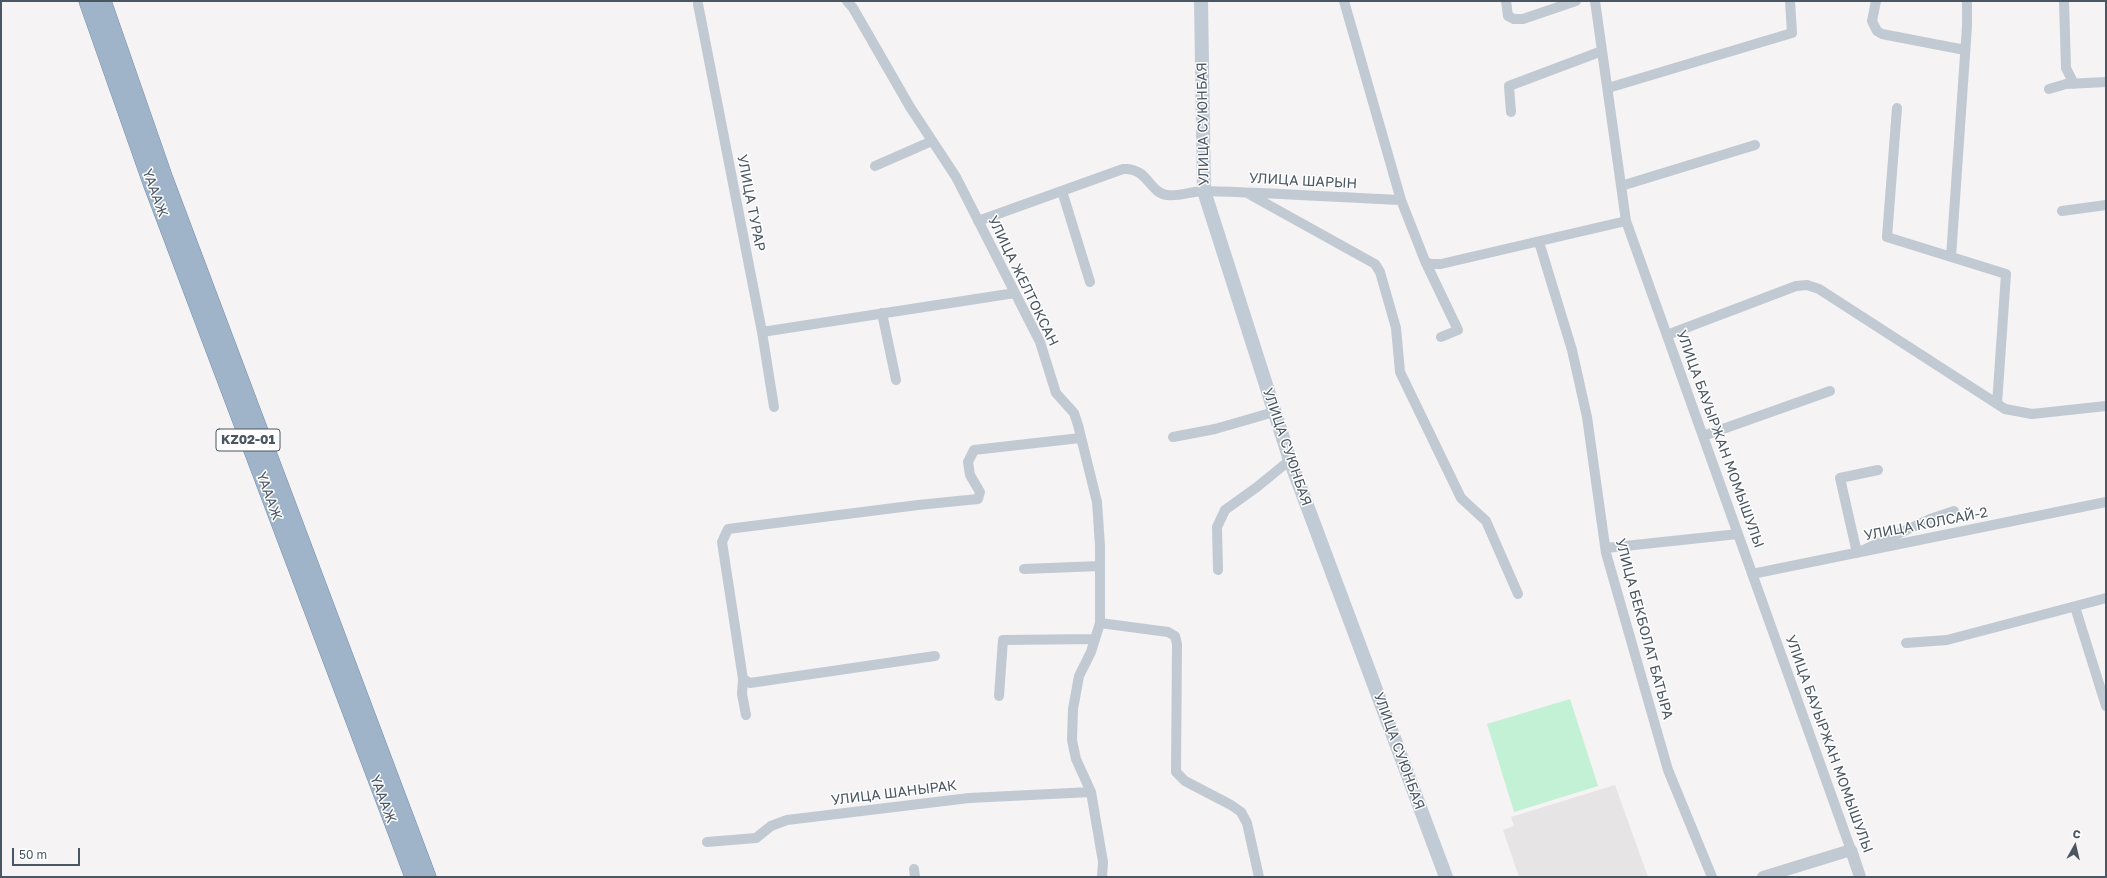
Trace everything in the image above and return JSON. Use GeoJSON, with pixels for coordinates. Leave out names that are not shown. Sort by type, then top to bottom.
{"type":"FeatureCollection","features":[{"type":"Feature","properties":{"kind":"highway","name":"ҮАААЖ"},"geometry":{"type":"LineString","coordinates":[[87,1],[151,183],[413,877]]}},
{"type":"Feature","properties":{"kind":"highway","name":"ҮАААЖ"},"geometry":{"type":"LineString","coordinates":[[103,1],[165,179],[428,877]]}},
{"type":"Feature","properties":{"kind":"main road","name":"УЛИЦА СУЮНБАЯ"},"geometry":{"type":"LineString","coordinates":[[1201,1],[1204,190],[1290,460],[1446,877]]}},
{"type":"Feature","properties":{"kind":"street","name":"УЛИЦА ЖЕЛТОКСАН"},"geometry":{"type":"LineString","coordinates":[[847,1],[932,141],[956,177],[1040,342],[1056,393],[1074,413],[1097,502],[1100,566],[1100,623],[1091,652],[1079,676],[1073,709],[1072,740],[1076,759],[1091,792],[1103,862],[1102,877]]}},
{"type":"Feature","properties":{"kind":"street"},"geometry":{"type":"LineString","coordinates":[[1344,1],[1401,200],[1425,261],[1458,330],[1442,337]]}},
{"type":"Feature","properties":{"kind":"street"},"geometry":{"type":"LineString","coordinates":[[1506,1],[1508,16],[1514,19],[1523,19],[1576,1]]}},
{"type":"Feature","properties":{"kind":"street","name":"УЛИЦА БАУЫРЖАН МОМЫШУЛЫ"},"geometry":{"type":"LineString","coordinates":[[1595,1],[1626,220],[1860,877]]}},
{"type":"Feature","properties":{"kind":"street"},"geometry":{"type":"LineString","coordinates":[[1608,88],[1792,33],[1790,1]]}},
{"type":"Feature","properties":{"kind":"street"},"geometry":{"type":"LineString","coordinates":[[1876,1],[1872,21],[1877,30],[1882,34],[1965,50]]}},
{"type":"Feature","properties":{"kind":"street"},"geometry":{"type":"LineString","coordinates":[[1951,257],[1967,1]]}},
{"type":"Feature","properties":{"kind":"street"},"geometry":{"type":"LineString","coordinates":[[2064,1],[2066,68],[2074,84]]}},
{"type":"Feature","properties":{"kind":"street","name":"УЛИЦА ТУРАР"},"geometry":{"type":"LineString","coordinates":[[698,4],[762,332],[774,407]]}},
{"type":"Feature","properties":{"kind":"street"},"geometry":{"type":"LineString","coordinates":[[1511,112],[1509,86],[1602,51]]}},
{"type":"Feature","properties":{"kind":"street"},"geometry":{"type":"LineString","coordinates":[[2049,89],[2074,84],[2106,82]]}},
{"type":"Feature","properties":{"kind":"street"},"geometry":{"type":"LineString","coordinates":[[1897,108],[1887,237],[2006,274],[1997,404]]}},
{"type":"Feature","properties":{"kind":"street"},"geometry":{"type":"LineString","coordinates":[[875,166],[932,141]]}},
{"type":"Feature","properties":{"kind":"street"},"geometry":{"type":"LineString","coordinates":[[1621,186],[1755,145]]}},
{"type":"Feature","properties":{"kind":"street","name":"УЛИЦА ШАРЫН"},"geometry":{"type":"LineString","coordinates":[[1062,191],[1123,169],[1131,168],[1139,171],[1160,193],[1168,196],[1204,190],[1401,200]]}},
{"type":"Feature","properties":{"kind":"street"},"geometry":{"type":"LineString","coordinates":[[978,221],[1062,191],[1090,282]]}},
{"type":"Feature","properties":{"kind":"street"},"geometry":{"type":"LineString","coordinates":[[1247,193],[1375,264],[1380,272],[1396,328],[1400,372],[1461,498],[1486,521],[1518,594]]}},
{"type":"Feature","properties":{"kind":"street"},"geometry":{"type":"LineString","coordinates":[[2062,211],[2106,204]]}},
{"type":"Feature","properties":{"kind":"street"},"geometry":{"type":"LineString","coordinates":[[1425,261],[1430,264],[1441,264],[1539,242],[1626,220]]}},
{"type":"Feature","properties":{"kind":"street","name":"УЛИЦА БЕКБОЛАТ БАТЫРА"},"geometry":{"type":"LineString","coordinates":[[1539,242],[1572,350],[1587,417],[1606,548],[1668,770],[1712,877]]}},
{"type":"Feature","properties":{"kind":"street"},"geometry":{"type":"LineString","coordinates":[[1666,335],[1796,286],[1807,285],[1819,289],[2005,409],[2032,414],[2106,406]]}},
{"type":"Feature","properties":{"kind":"street"},"geometry":{"type":"LineString","coordinates":[[762,332],[1015,293]]}},
{"type":"Feature","properties":{"kind":"street"},"geometry":{"type":"LineString","coordinates":[[882,313],[896,380]]}},
{"type":"Feature","properties":{"kind":"street"},"geometry":{"type":"LineString","coordinates":[[1703,436],[1830,391]]}},
{"type":"Feature","properties":{"kind":"street"},"geometry":{"type":"LineString","coordinates":[[1173,437],[1215,429],[1274,412]]}},
{"type":"Feature","properties":{"kind":"street"},"geometry":{"type":"LineString","coordinates":[[746,715],[742,694],[743,679],[722,542],[728,529],[978,499],[980,492],[970,475],[968,462],[974,450],[1080,438]]}},
{"type":"Feature","properties":{"kind":"street"},"geometry":{"type":"LineString","coordinates":[[1218,570],[1217,527],[1225,510],[1257,487],[1290,460]]}},
{"type":"Feature","properties":{"kind":"street"},"geometry":{"type":"LineString","coordinates":[[1878,470],[1840,478],[1857,553],[1930,519],[1954,511]]}},
{"type":"Feature","properties":{"kind":"street","name":"УЛИЦА КОЛСАЙ-2"},"geometry":{"type":"LineString","coordinates":[[1752,574],[2106,502]]}},
{"type":"Feature","properties":{"kind":"street"},"geometry":{"type":"LineString","coordinates":[[1606,548],[1738,534]]}},
{"type":"Feature","properties":{"kind":"street"},"geometry":{"type":"LineString","coordinates":[[1024,569],[1100,566]]}},
{"type":"Feature","properties":{"kind":"street"},"geometry":{"type":"LineString","coordinates":[[1906,643],[1947,640],[2106,598]]}},
{"type":"Feature","properties":{"kind":"street"},"geometry":{"type":"LineString","coordinates":[[2075,607],[2106,706]]}},
{"type":"Feature","properties":{"kind":"street"},"geometry":{"type":"LineString","coordinates":[[1100,623],[1168,632],[1175,636],[1177,644],[1176,772],[1185,781],[1232,805],[1241,812],[1247,823],[1259,877]]}},
{"type":"Feature","properties":{"kind":"street"},"geometry":{"type":"LineString","coordinates":[[999,696],[1003,640],[1095,639]]}},
{"type":"Feature","properties":{"kind":"street"},"geometry":{"type":"LineString","coordinates":[[743,679],[750,683],[935,656]]}},
{"type":"Feature","properties":{"kind":"street","name":"УЛИЦА ШАНЫРАК"},"geometry":{"type":"LineString","coordinates":[[707,842],[756,838],[771,826],[787,820],[969,798],[1091,792]]}},
{"type":"Feature","properties":{"kind":"street"},"geometry":{"type":"LineString","coordinates":[[1763,877],[1851,850]]}},
{"type":"Feature","properties":{"kind":"shaded area"},"geometry":{"type":"Polygon","coordinates":[[[1615,785],[1648,877],[1519,877],[1503,830],[1514,826],[1511,817],[1615,785]]]}},
{"type":"Feature","properties":{"kind":"green space"},"geometry":{"type":"Polygon","coordinates":[[[1570,699],[1598,786],[1514,812],[1487,724],[1570,699]]]}}]}
